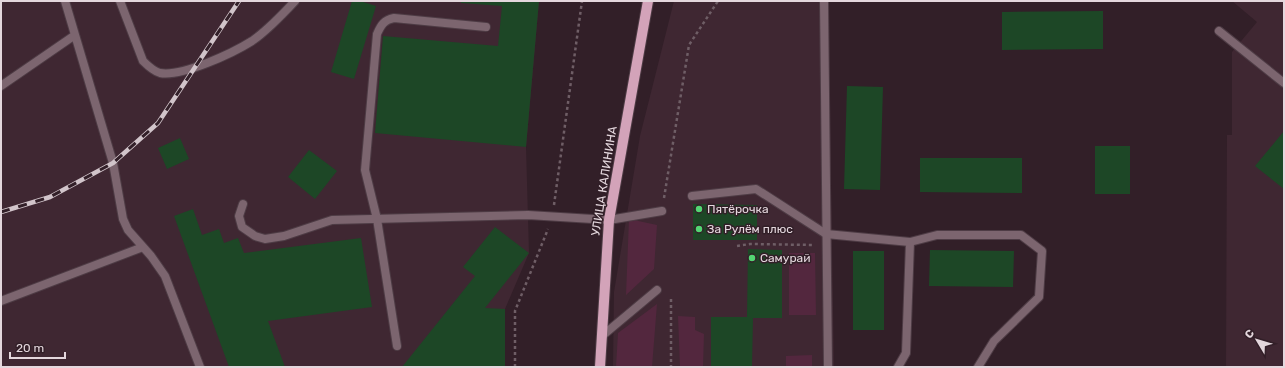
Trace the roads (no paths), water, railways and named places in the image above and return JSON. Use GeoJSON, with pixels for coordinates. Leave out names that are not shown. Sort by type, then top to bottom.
{"type":"FeatureCollection","features":[{"type":"Feature","properties":{"kind":"main road","name":"УЛИЦА КАЛИНИНА"},"geometry":{"type":"LineString","coordinates":[[600,367],[609,220],[648,1]]}},
{"type":"Feature","properties":{"kind":"street"},"geometry":{"type":"LineString","coordinates":[[65,1],[113,163],[123,219],[128,230],[165,276],[200,367]]}},
{"type":"Feature","properties":{"kind":"street"},"geometry":{"type":"LineString","coordinates":[[120,1],[143,61],[149,68],[158,73],[167,74],[181,72],[220,57],[252,41],[269,27],[295,1]]}},
{"type":"Feature","properties":{"kind":"street"},"geometry":{"type":"LineString","coordinates":[[824,1],[828,367]]}},
{"type":"Feature","properties":{"kind":"street"},"geometry":{"type":"LineString","coordinates":[[397,346],[377,219],[365,170],[377,34],[380,26],[387,20],[394,18],[486,27]]}},
{"type":"Feature","properties":{"kind":"street"},"geometry":{"type":"LineString","coordinates":[[1219,31],[1284,83]]}},
{"type":"Feature","properties":{"kind":"street"},"geometry":{"type":"LineString","coordinates":[[1,86],[75,34]]}},
{"type":"Feature","properties":{"kind":"street"},"geometry":{"type":"LineString","coordinates":[[692,196],[756,190],[826,234],[910,242],[937,235],[1021,236],[1042,251],[1039,297],[994,341],[978,367]]}},
{"type":"Feature","properties":{"kind":"street"},"geometry":{"type":"LineString","coordinates":[[243,204],[239,216],[242,227],[255,236],[265,239],[284,236],[332,220],[528,215],[609,220],[662,211]]}},
{"type":"Feature","properties":{"kind":"street"},"geometry":{"type":"LineString","coordinates":[[898,367],[906,353],[910,242]]}},
{"type":"Feature","properties":{"kind":"street"},"geometry":{"type":"LineString","coordinates":[[1,301],[143,247]]}},
{"type":"Feature","properties":{"kind":"street"},"geometry":{"type":"LineString","coordinates":[[602,336],[657,290]]}},
{"type":"Feature","properties":{"kind":"railway"},"geometry":{"type":"LineString","coordinates":[[1,212],[50,197],[113,163],[158,123],[239,1]]}},
{"type":"Feature","properties":{"kind":"place","name":"Пятёрочка"},"geometry":{"type":"Point","coordinates":[699,209]}},
{"type":"Feature","properties":{"kind":"place","name":"За Рулём плюс"},"geometry":{"type":"Point","coordinates":[699,229]}},
{"type":"Feature","properties":{"kind":"place","name":"Самурай"},"geometry":{"type":"Point","coordinates":[752,258]}}]}
